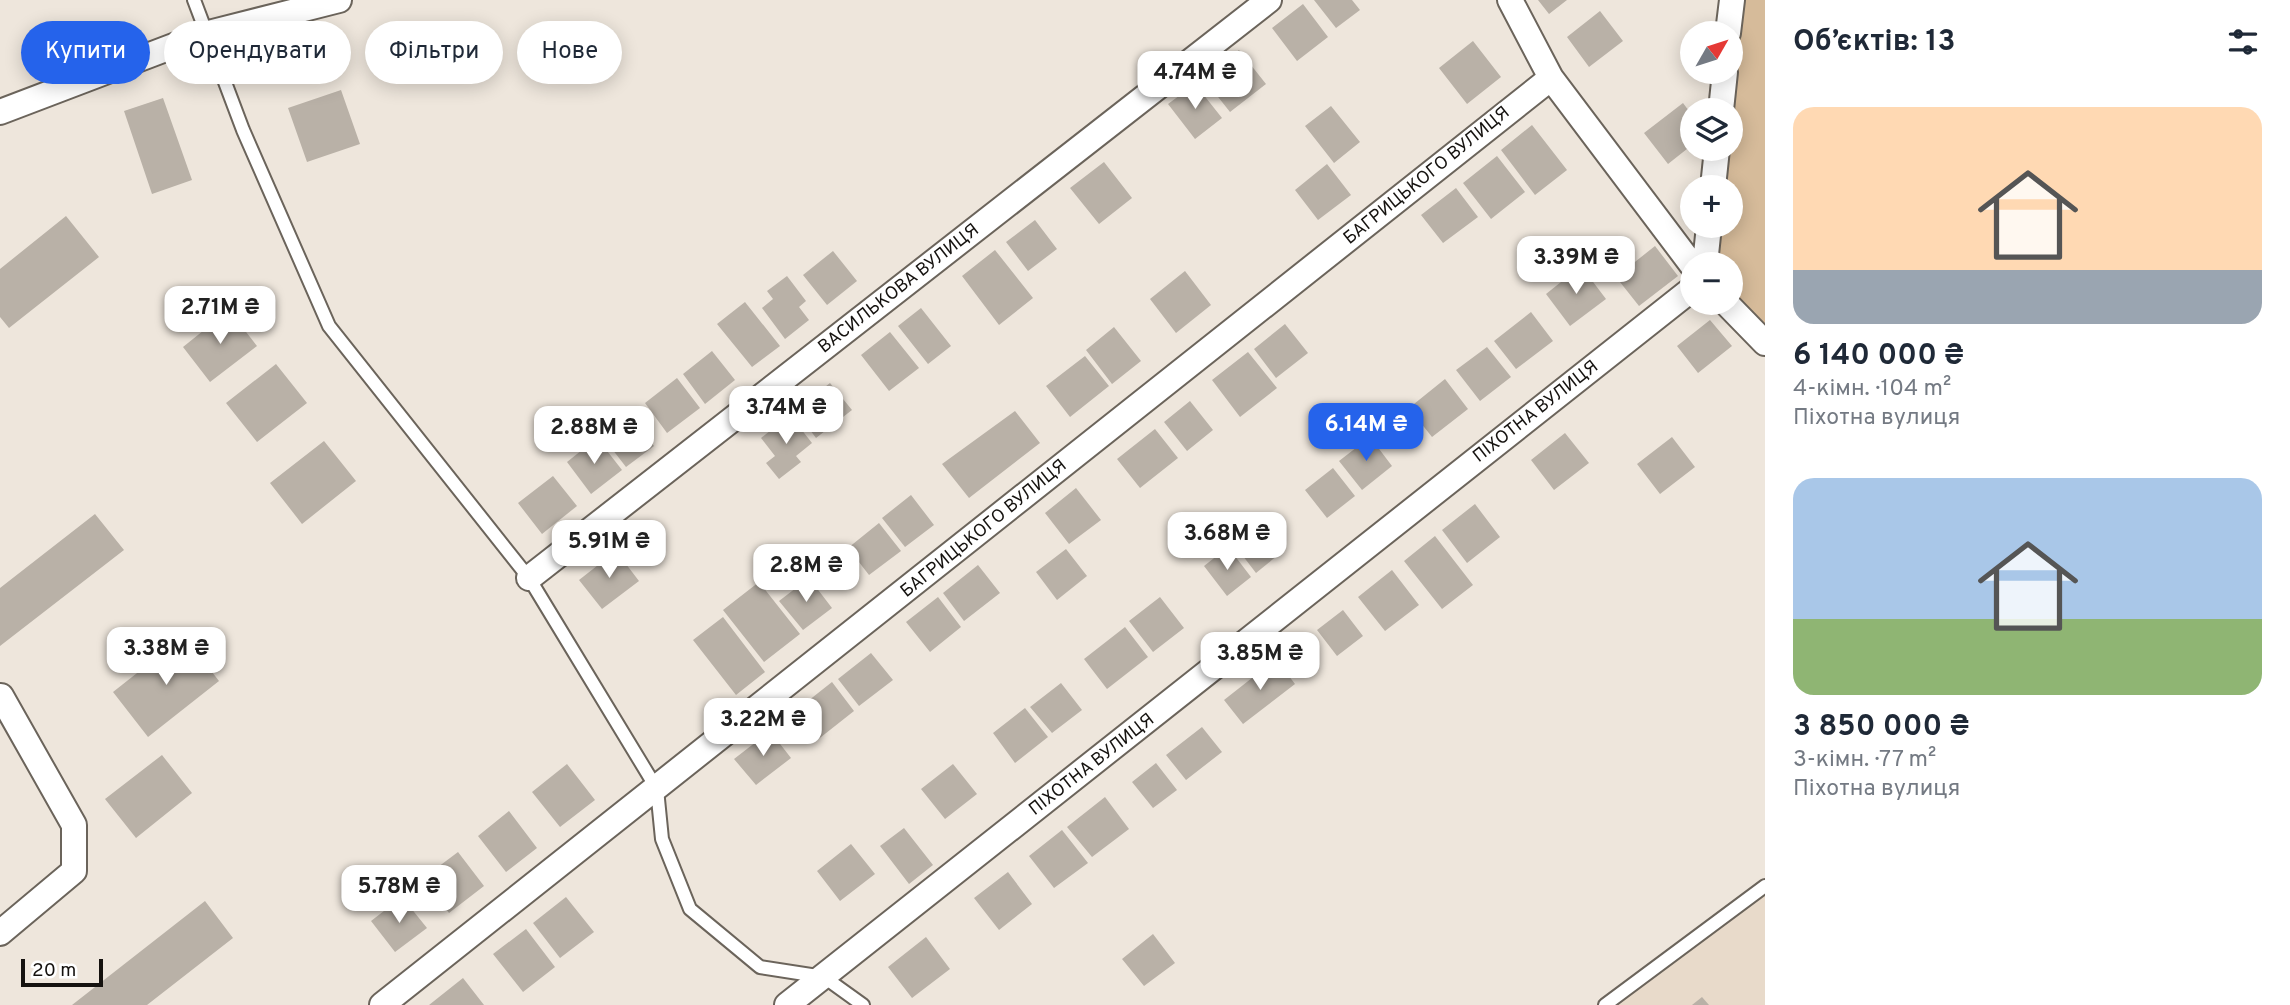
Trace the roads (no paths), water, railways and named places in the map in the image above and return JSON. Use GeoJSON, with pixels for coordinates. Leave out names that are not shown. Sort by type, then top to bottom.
{"type":"FeatureCollection","features":[{"type":"Feature","properties":{"kind":"street"},"geometry":{"type":"LineString","coordinates":[[256,21],[339,0]]}},
{"type":"Feature","properties":{"kind":"street","name":"ВАСИЛЬКОВА ВУЛИЦЯ"},"geometry":{"type":"LineString","coordinates":[[529,578],[1269,0]]}},
{"type":"Feature","properties":{"kind":"street"},"geometry":{"type":"LineString","coordinates":[[1510,0],[1551,78],[1682,252]]}},
{"type":"Feature","properties":{"kind":"street"},"geometry":{"type":"LineString","coordinates":[[1729,21],[1732,0]]}},
{"type":"Feature","properties":{"kind":"street"},"geometry":{"type":"LineString","coordinates":[[0,112],[164,50]]}},
{"type":"Feature","properties":{"kind":"street","name":"БАГРИЦЬКОГО ВУЛИЦЯ"},"geometry":{"type":"LineString","coordinates":[[382,1005],[1551,78]]}},
{"type":"Feature","properties":{"kind":"street","name":"ПІХОТНА ВУЛИЦЯ"},"geometry":{"type":"LineString","coordinates":[[787,1005],[1680,299]]}},
{"type":"Feature","properties":{"kind":"street"},"geometry":{"type":"LineString","coordinates":[[1738,315],[1765,343]]}},
{"type":"Feature","properties":{"kind":"street"},"geometry":{"type":"LineString","coordinates":[[0,933],[74,871],[74,825],[1,696]]}},
{"type":"Feature","properties":{"kind":"lane"},"geometry":{"type":"LineString","coordinates":[[194,0],[201,21]]}},
{"type":"Feature","properties":{"kind":"lane"},"geometry":{"type":"LineString","coordinates":[[225,84],[329,326],[529,578],[657,789],[662,839],[690,909],[760,967],[824,977],[863,1005]]}},
{"type":"Feature","properties":{"kind":"lane"},"geometry":{"type":"LineString","coordinates":[[1605,1005],[1765,886]]}}]}
